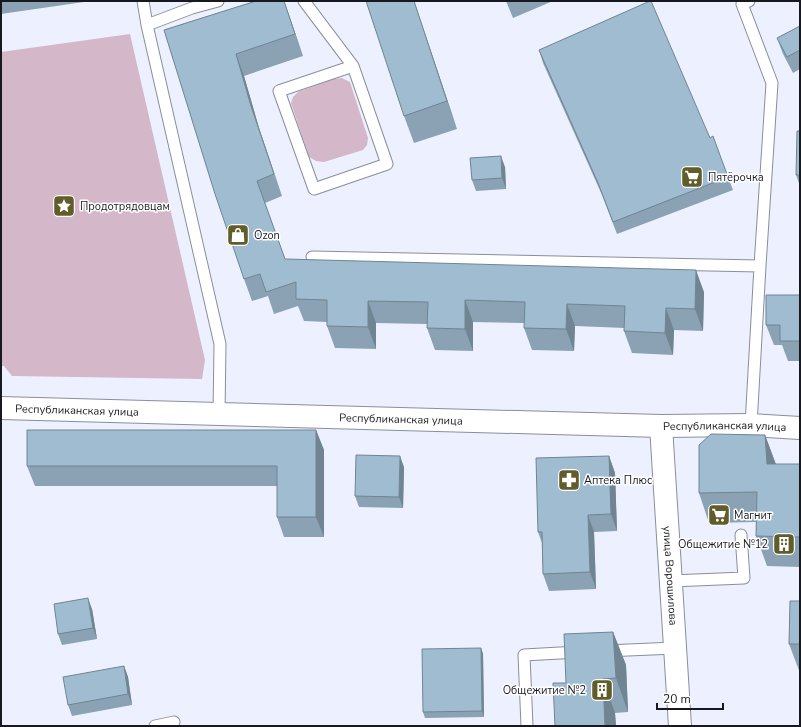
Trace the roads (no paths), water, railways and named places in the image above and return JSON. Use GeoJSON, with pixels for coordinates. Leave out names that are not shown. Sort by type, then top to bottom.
{"type":"FeatureCollection","features":[{"type":"Feature","properties":{"kind":"street","name":"Республиканская улица"},"geometry":{"type":"LineString","coordinates":[[1,408],[661,426],[751,425],[800,428]]}},
{"type":"Feature","properties":{"kind":"street","name":"улица Ворошилова"},"geometry":{"type":"LineString","coordinates":[[661,426],[680,726]]}},
{"type":"Feature","properties":{"kind":"lane"},"geometry":{"type":"LineString","coordinates":[[142,1],[220,344],[219,414]]}},
{"type":"Feature","properties":{"kind":"lane"},"geometry":{"type":"LineString","coordinates":[[147,24],[192,8],[218,1]]}},
{"type":"Feature","properties":{"kind":"lane"},"geometry":{"type":"LineString","coordinates":[[304,1],[353,66],[387,164],[314,189],[279,91],[353,66]]}},
{"type":"Feature","properties":{"kind":"lane"},"geometry":{"type":"LineString","coordinates":[[749,1],[742,4],[772,83],[751,425]]}},
{"type":"Feature","properties":{"kind":"lane"},"geometry":{"type":"LineString","coordinates":[[312,257],[760,266]]}},
{"type":"Feature","properties":{"kind":"lane"},"geometry":{"type":"LineString","coordinates":[[671,581],[744,578],[741,535]]}},
{"type":"Feature","properties":{"kind":"lane"},"geometry":{"type":"LineString","coordinates":[[526,726],[524,655],[675,648]]}},
{"type":"Feature","properties":{"kind":"lane"},"geometry":{"type":"LineString","coordinates":[[155,726],[174,722]]}},
{"type":"Feature","properties":{"kind":"place","name":"Пятёрочка"},"geometry":{"type":"Point","coordinates":[692,177]}},
{"type":"Feature","properties":{"kind":"place","name":"Продотрядовцам"},"geometry":{"type":"Point","coordinates":[64,206]}},
{"type":"Feature","properties":{"kind":"place","name":"Ozon"},"geometry":{"type":"Point","coordinates":[238,235]}},
{"type":"Feature","properties":{"kind":"place","name":"Аптека Плюс"},"geometry":{"type":"Point","coordinates":[569,480]}},
{"type":"Feature","properties":{"kind":"place","name":"Магнит"},"geometry":{"type":"Point","coordinates":[719,515]}},
{"type":"Feature","properties":{"kind":"place","name":"Общежитие №12"},"geometry":{"type":"Point","coordinates":[784,544]}},
{"type":"Feature","properties":{"kind":"place","name":"Общежитие №2"},"geometry":{"type":"Point","coordinates":[602,690]}}]}
